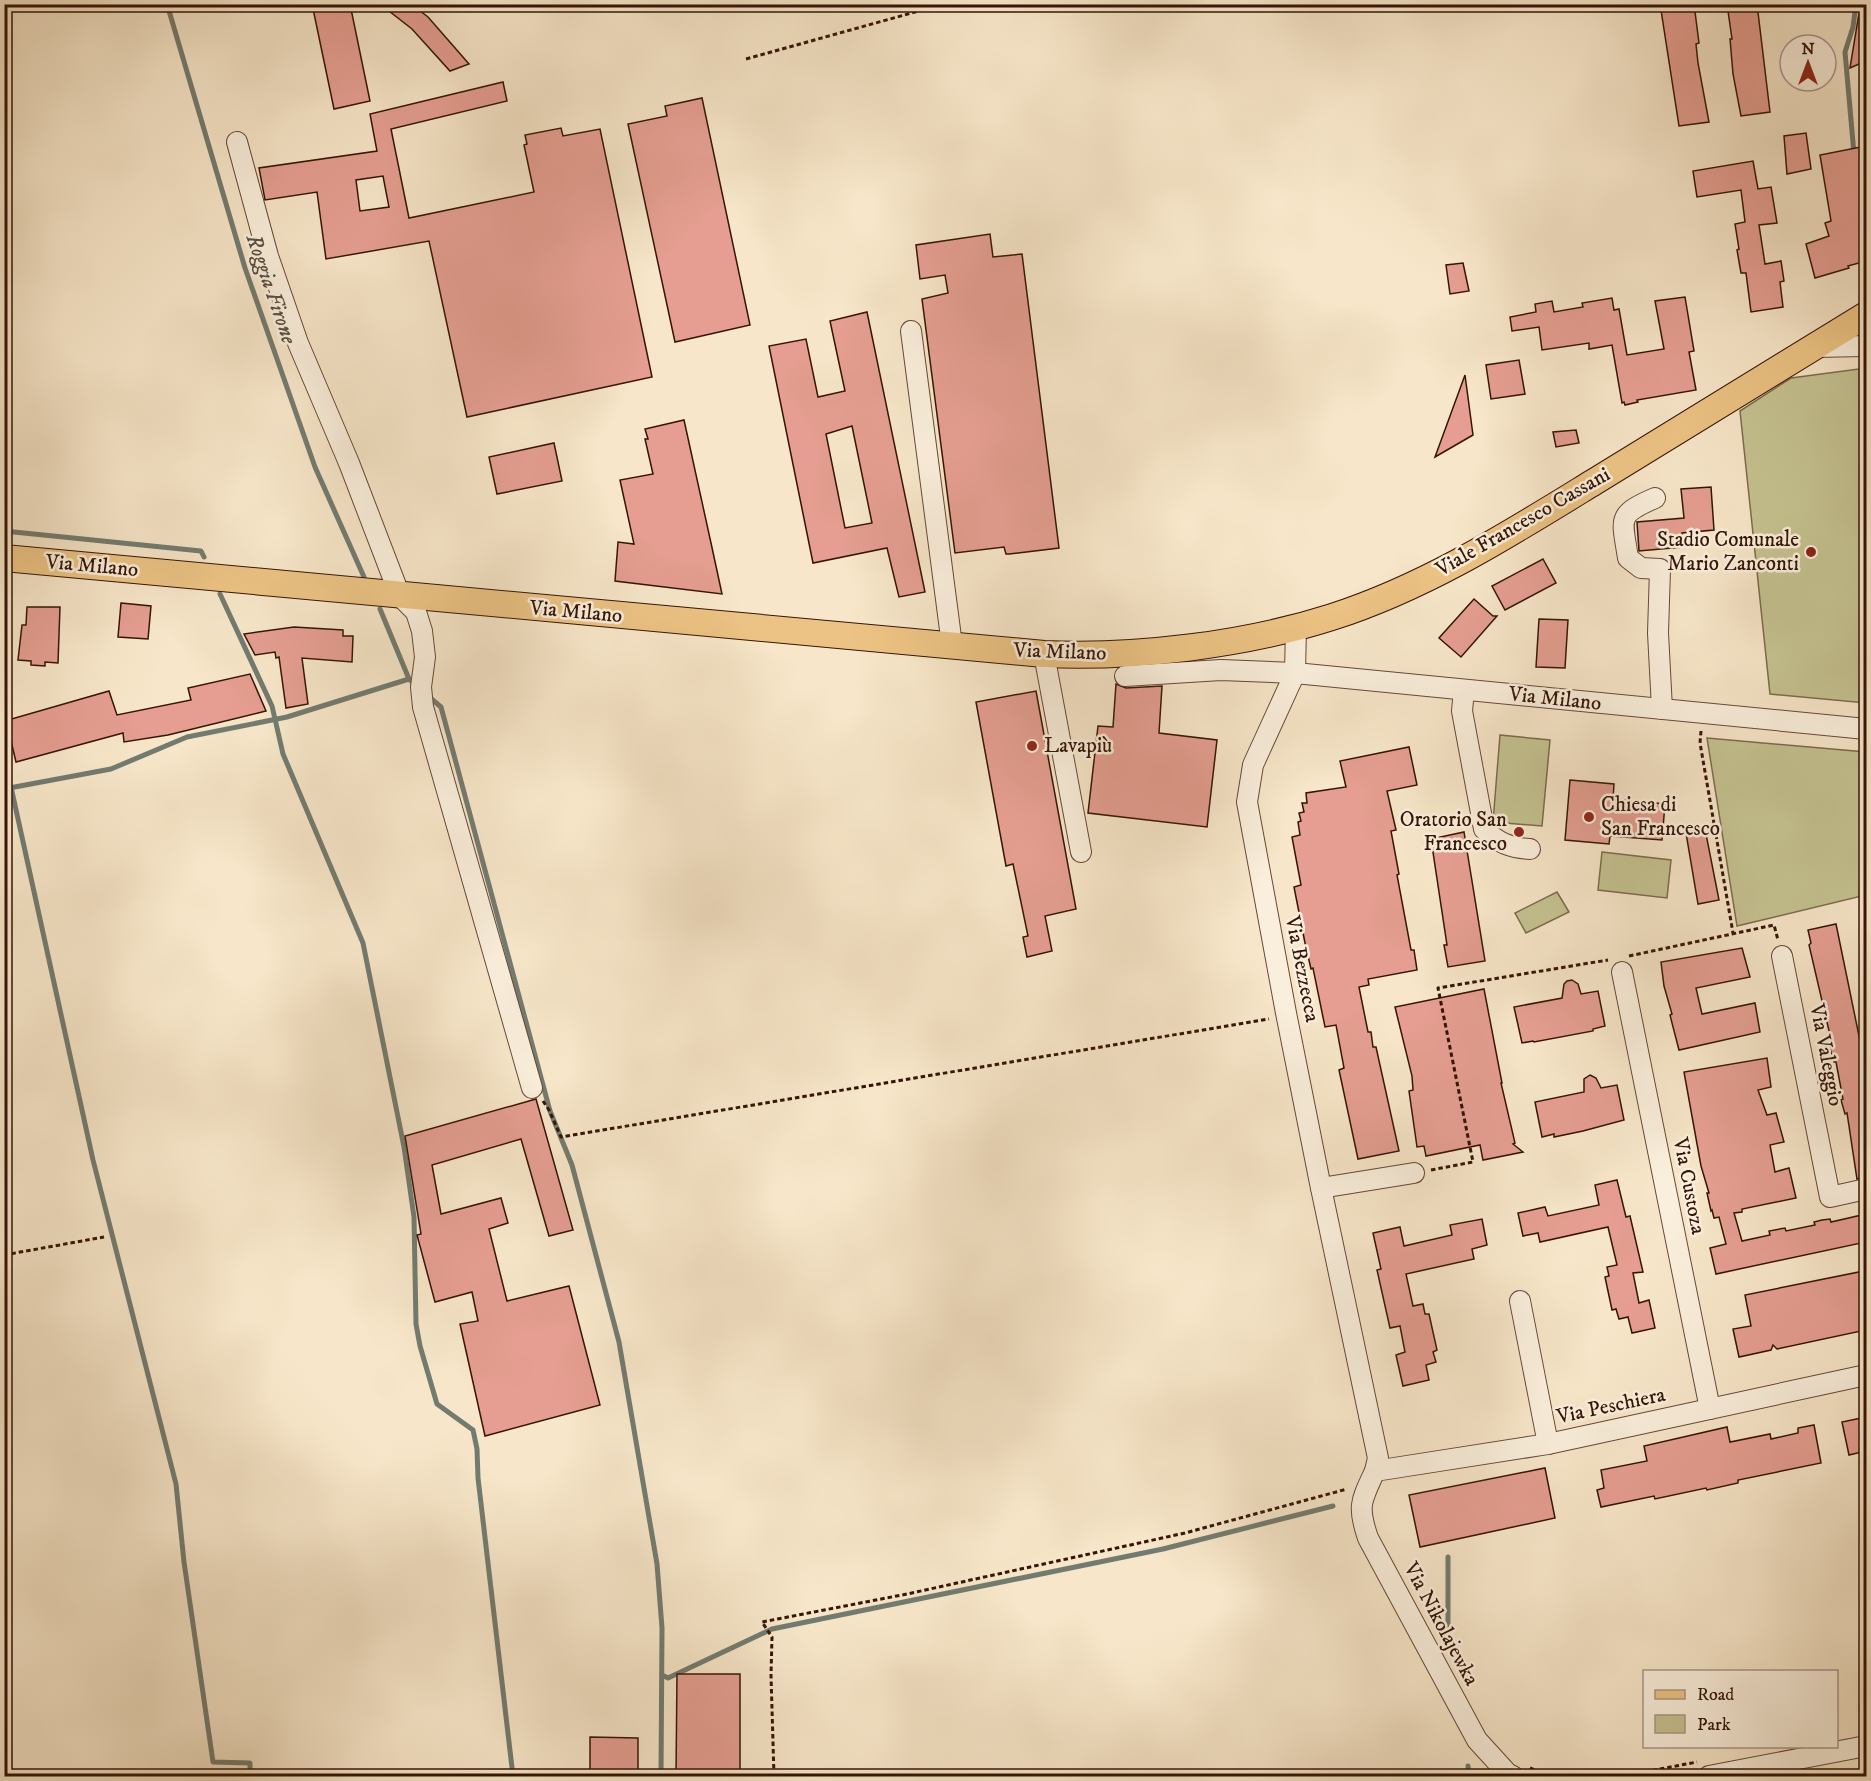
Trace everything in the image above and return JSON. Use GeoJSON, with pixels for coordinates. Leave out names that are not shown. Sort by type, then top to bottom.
{"type":"FeatureCollection","features":[{"type":"Feature","properties":{"kind":"main road","name":"Viale Francesco Cassani"},"geometry":{"type":"LineString","coordinates":[[1149,651],[1200,646],[1296,627],[1332,617],[1385,597],[1443,570],[1507,535],[1866,315]]}},
{"type":"Feature","properties":{"kind":"main road","name":"Via Milano"},"geometry":{"type":"LineString","coordinates":[[4,558],[1044,654],[1092,656],[1149,651]]}},
{"type":"Feature","properties":{"kind":"street"},"geometry":{"type":"LineString","coordinates":[[237,142],[268,256],[298,343],[349,463],[400,596],[416,612],[422,632],[425,657],[421,687],[423,707],[532,1088]]}},
{"type":"Feature","properties":{"kind":"street"},"geometry":{"type":"LineString","coordinates":[[911,331],[951,645]]}},
{"type":"Feature","properties":{"kind":"street"},"geometry":{"type":"LineString","coordinates":[[1814,347],[1866,346]]}},
{"type":"Feature","properties":{"kind":"street"},"geometry":{"type":"LineString","coordinates":[[1655,498],[1631,509],[1623,522],[1628,558],[1641,568],[1660,569],[1658,633],[1662,709]]}},
{"type":"Feature","properties":{"kind":"street"},"geometry":{"type":"LineString","coordinates":[[1295,673],[1296,627]]}},
{"type":"Feature","properties":{"kind":"street"},"geometry":{"type":"LineString","coordinates":[[1044,654],[1081,852]]}},
{"type":"Feature","properties":{"kind":"street","name":"Via Milano"},"geometry":{"type":"LineString","coordinates":[[1125,676],[1221,670],[1295,673],[1866,729]]}},
{"type":"Feature","properties":{"kind":"street","name":"Via Bezzecca"},"geometry":{"type":"LineString","coordinates":[[1295,673],[1253,765],[1247,802],[1286,1013],[1378,1458],[1373,1476]]}},
{"type":"Feature","properties":{"kind":"street"},"geometry":{"type":"LineString","coordinates":[[1464,690],[1462,711],[1484,829],[1494,839],[1504,844],[1514,848],[1530,849]]}},
{"type":"Feature","properties":{"kind":"street","name":"Via Valeggio"},"geometry":{"type":"LineString","coordinates":[[1782,956],[1830,1197],[1866,1189]]}},
{"type":"Feature","properties":{"kind":"street","name":"Via Custoza"},"geometry":{"type":"LineString","coordinates":[[1616,964],[1710,1409]]}},
{"type":"Feature","properties":{"kind":"street"},"geometry":{"type":"LineString","coordinates":[[1321,1188],[1414,1173]]}},
{"type":"Feature","properties":{"kind":"street"},"geometry":{"type":"LineString","coordinates":[[1520,1301],[1548,1444]]}},
{"type":"Feature","properties":{"kind":"street","name":"Via Peschiera"},"geometry":{"type":"LineString","coordinates":[[1373,1476],[1548,1444],[1866,1376]]}},
{"type":"Feature","properties":{"kind":"street","name":"Via Nikolajewka"},"geometry":{"type":"LineString","coordinates":[[1373,1476],[1363,1497],[1361,1510],[1361,1518],[1368,1538],[1477,1740],[1508,1774],[1519,1770]]}},
{"type":"Feature","properties":{"kind":"street"},"geometry":{"type":"LineString","coordinates":[[1708,1776],[1866,1746]]}},
{"type":"Feature","properties":{"kind":"path"},"geometry":{"type":"LineString","coordinates":[[746,59],[944,4]]}},
{"type":"Feature","properties":{"kind":"path"},"geometry":{"type":"LineString","coordinates":[[1702,713],[1700,743],[1733,933]]}},
{"type":"Feature","properties":{"kind":"path"},"geometry":{"type":"LineString","coordinates":[[1414,1173],[1473,1162],[1438,988],[1616,964],[1733,933],[1774,925],[1782,956]]}},
{"type":"Feature","properties":{"kind":"path"},"geometry":{"type":"LineString","coordinates":[[532,1088],[549,1110],[561,1137],[1262,1022],[1286,1013]]}},
{"type":"Feature","properties":{"kind":"path"},"geometry":{"type":"LineString","coordinates":[[4,1256],[104,1237]]}},
{"type":"Feature","properties":{"kind":"path"},"geometry":{"type":"LineString","coordinates":[[774,1776],[772,1637],[762,1622],[1185,1533],[1343,1491],[1373,1476]]}},
{"type":"Feature","properties":{"kind":"path"},"geometry":{"type":"LineString","coordinates":[[1519,1770],[1551,1776]]}},
{"type":"Feature","properties":{"kind":"green space","name":"Stadio Comunale Mario Zanconti"},"geometry":{"type":"Polygon","coordinates":[[[1866,368],[1866,703],[1770,694],[1740,411],[1791,378],[1866,368]]]}},
{"type":"Feature","properties":{"kind":"green space"},"geometry":{"type":"Polygon","coordinates":[[[1500,735],[1550,740],[1542,826],[1493,822],[1500,735]]]}},
{"type":"Feature","properties":{"kind":"green space"},"geometry":{"type":"Polygon","coordinates":[[[1707,738],[1866,752],[1866,895],[1737,926],[1707,738]]]}},
{"type":"Feature","properties":{"kind":"green space"},"geometry":{"type":"Polygon","coordinates":[[[1602,852],[1671,860],[1667,898],[1598,890],[1602,852]]]}},
{"type":"Feature","properties":{"kind":"green space"},"geometry":{"type":"Polygon","coordinates":[[[1557,892],[1569,912],[1526,933],[1515,913],[1557,892]]]}},
{"type":"Feature","properties":{"kind":"building"},"geometry":{"type":"Polygon","coordinates":[[[312,4],[350,4],[370,101],[334,109],[312,4]]]}},
{"type":"Feature","properties":{"kind":"building"},"geometry":{"type":"Polygon","coordinates":[[[380,4],[411,4],[428,17],[469,64],[450,71],[412,29],[380,4]]]}},
{"type":"Feature","properties":{"kind":"building"},"geometry":{"type":"Polygon","coordinates":[[[1666,4],[1694,4],[1699,43],[1696,44],[1698,63],[1709,122],[1679,126],[1661,10],[1666,10],[1666,4]]]}},
{"type":"Feature","properties":{"kind":"building"},"geometry":{"type":"Polygon","coordinates":[[[1727,4],[1757,4],[1770,112],[1741,116],[1733,74],[1730,39],[1732,39],[1727,4]]]}},
{"type":"Feature","properties":{"kind":"building"},"geometry":{"type":"Polygon","coordinates":[[[1859,13],[1866,14],[1866,61],[1850,68],[1859,13]]]}},
{"type":"Feature","properties":{"kind":"building"},"geometry":{"type":"Polygon","coordinates":[[[503,82],[507,101],[391,129],[409,218],[534,192],[524,145],[527,144],[525,135],[561,128],[563,136],[600,129],[652,377],[467,417],[429,241],[326,259],[317,192],[265,200],[259,168],[377,151],[370,114],[503,82]],[[383,176],[356,180],[360,211],[389,207],[383,176]]]}},
{"type":"Feature","properties":{"kind":"building"},"geometry":{"type":"Polygon","coordinates":[[[702,98],[750,325],[675,342],[628,124],[667,116],[665,106],[702,98]]]}},
{"type":"Feature","properties":{"kind":"building"},"geometry":{"type":"Polygon","coordinates":[[[1806,133],[1811,169],[1787,174],[1784,136],[1806,133]]]}},
{"type":"Feature","properties":{"kind":"building"},"geometry":{"type":"Polygon","coordinates":[[[1866,146],[1866,237],[1861,238],[1866,261],[1815,278],[1806,244],[1829,236],[1825,223],[1831,221],[1820,155],[1866,146]]]}},
{"type":"Feature","properties":{"kind":"building"},"geometry":{"type":"Polygon","coordinates":[[[1753,161],[1758,189],[1771,187],[1777,223],[1759,225],[1765,264],[1781,261],[1784,281],[1780,282],[1783,307],[1751,312],[1746,273],[1741,273],[1737,250],[1739,249],[1735,224],[1745,222],[1741,190],[1697,197],[1693,171],[1753,161]]]}},
{"type":"Feature","properties":{"kind":"building"},"geometry":{"type":"Polygon","coordinates":[[[990,234],[993,257],[1022,254],[1059,548],[1006,554],[1004,547],[955,553],[922,299],[948,293],[945,275],[920,279],[916,245],[990,234]]]}},
{"type":"Feature","properties":{"kind":"building"},"geometry":{"type":"Polygon","coordinates":[[[1463,263],[1469,291],[1450,294],[1446,265],[1463,263]]]}},
{"type":"Feature","properties":{"kind":"building"},"geometry":{"type":"Polygon","coordinates":[[[1685,297],[1694,351],[1689,352],[1696,390],[1637,400],[1638,402],[1625,405],[1624,402],[1622,403],[1612,345],[1589,349],[1589,343],[1542,350],[1539,327],[1512,331],[1510,317],[1536,312],[1535,304],[1552,301],[1554,312],[1583,307],[1582,303],[1612,298],[1614,310],[1619,309],[1627,355],[1664,349],[1655,301],[1685,297]]]}},
{"type":"Feature","properties":{"kind":"building"},"geometry":{"type":"Polygon","coordinates":[[[867,312],[925,592],[899,597],[887,548],[813,563],[769,346],[806,339],[818,397],[845,391],[830,321],[867,312]],[[852,426],[826,434],[845,528],[872,523],[852,426]]]}},
{"type":"Feature","properties":{"kind":"building"},"geometry":{"type":"Polygon","coordinates":[[[1519,360],[1525,394],[1491,399],[1486,365],[1519,360]]]}},
{"type":"Feature","properties":{"kind":"building"},"geometry":{"type":"Polygon","coordinates":[[[1465,375],[1473,435],[1435,457],[1465,375]]]}},
{"type":"Feature","properties":{"kind":"building"},"geometry":{"type":"Polygon","coordinates":[[[684,420],[722,594],[615,581],[618,542],[634,544],[620,480],[653,474],[645,429],[684,420]]]}},
{"type":"Feature","properties":{"kind":"building"},"geometry":{"type":"Polygon","coordinates":[[[1576,430],[1579,443],[1556,447],[1553,432],[1576,430]]]}},
{"type":"Feature","properties":{"kind":"building"},"geometry":{"type":"Polygon","coordinates":[[[554,443],[562,481],[497,494],[489,457],[554,443]]]}},
{"type":"Feature","properties":{"kind":"building"},"geometry":{"type":"Polygon","coordinates":[[[1711,487],[1714,530],[1682,533],[1683,547],[1639,551],[1637,522],[1684,518],[1681,489],[1711,487]]]}},
{"type":"Feature","properties":{"kind":"building"},"geometry":{"type":"Polygon","coordinates":[[[1543,559],[1556,583],[1505,610],[1492,586],[1543,559]]]}},
{"type":"Feature","properties":{"kind":"building"},"geometry":{"type":"Polygon","coordinates":[[[1474,599],[1493,616],[1497,616],[1461,657],[1439,638],[1474,599]]]}},
{"type":"Feature","properties":{"kind":"building"},"geometry":{"type":"Polygon","coordinates":[[[121,603],[151,606],[148,639],[118,637],[121,603]]]}},
{"type":"Feature","properties":{"kind":"building"},"geometry":{"type":"Polygon","coordinates":[[[27,607],[60,607],[58,663],[45,662],[45,666],[31,665],[31,661],[18,660],[22,625],[26,625],[27,607]]]}},
{"type":"Feature","properties":{"kind":"building"},"geometry":{"type":"Polygon","coordinates":[[[1539,619],[1568,620],[1565,668],[1536,667],[1539,619]]]}},
{"type":"Feature","properties":{"kind":"building"},"geometry":{"type":"Polygon","coordinates":[[[294,627],[343,630],[343,636],[353,636],[352,662],[302,658],[308,704],[286,708],[279,657],[276,658],[275,652],[255,655],[244,634],[294,627]]]}},
{"type":"Feature","properties":{"kind":"building"},"geometry":{"type":"Polygon","coordinates":[[[250,674],[266,711],[168,735],[124,742],[123,733],[16,762],[8,720],[109,691],[117,715],[191,700],[188,688],[250,674]]]}},
{"type":"Feature","properties":{"kind":"building"},"geometry":{"type":"Polygon","coordinates":[[[1116,684],[1126,688],[1162,686],[1159,733],[1217,740],[1207,827],[1088,813],[1098,726],[1113,727],[1116,684]]]}},
{"type":"Feature","properties":{"kind":"building"},"geometry":{"type":"Polygon","coordinates":[[[1036,691],[1076,909],[1045,916],[1052,951],[1027,957],[1023,937],[1028,936],[1013,864],[1006,866],[976,702],[1036,691]]]}},
{"type":"Feature","properties":{"kind":"building"},"geometry":{"type":"Polygon","coordinates":[[[1409,747],[1417,785],[1387,791],[1396,830],[1391,831],[1399,874],[1397,875],[1417,970],[1368,979],[1369,985],[1359,987],[1368,1032],[1371,1032],[1373,1047],[1376,1047],[1399,1151],[1358,1159],[1339,1070],[1344,1068],[1336,1025],[1325,1027],[1313,968],[1311,969],[1305,943],[1294,887],[1301,885],[1292,837],[1300,835],[1299,813],[1304,812],[1302,803],[1307,803],[1306,793],[1346,787],[1340,761],[1409,747]]]}},
{"type":"Feature","properties":{"kind":"building"},"geometry":{"type":"Polygon","coordinates":[[[1570,780],[1614,784],[1613,799],[1665,804],[1662,840],[1610,836],[1609,844],[1565,840],[1570,780]]]}},
{"type":"Feature","properties":{"kind":"building"},"geometry":{"type":"Polygon","coordinates":[[[1464,832],[1485,961],[1448,967],[1444,945],[1447,945],[1431,839],[1464,832]]]}},
{"type":"Feature","properties":{"kind":"building"},"geometry":{"type":"Polygon","coordinates":[[[1686,833],[1706,834],[1719,900],[1698,904],[1686,833]]]}},
{"type":"Feature","properties":{"kind":"building"},"geometry":{"type":"Polygon","coordinates":[[[1836,924],[1866,1070],[1866,1177],[1857,1179],[1847,1113],[1845,1114],[1841,1100],[1843,1099],[1836,1062],[1834,1062],[1830,1048],[1833,1048],[1809,945],[1811,943],[1808,930],[1836,924]]]}},
{"type":"Feature","properties":{"kind":"building"},"geometry":{"type":"Polygon","coordinates":[[[1742,948],[1750,977],[1696,988],[1702,1014],[1755,1003],[1760,1032],[1679,1050],[1664,986],[1661,962],[1742,948]]]}},
{"type":"Feature","properties":{"kind":"building"},"geometry":{"type":"Polygon","coordinates":[[[1572,980],[1578,984],[1581,994],[1598,991],[1605,1026],[1593,1029],[1593,1031],[1522,1043],[1514,1007],[1562,998],[1564,984],[1572,980]]]}},
{"type":"Feature","properties":{"kind":"building"},"geometry":{"type":"Polygon","coordinates":[[[1484,989],[1501,1083],[1515,1143],[1513,1144],[1523,1152],[1483,1160],[1480,1145],[1426,1156],[1424,1146],[1417,1147],[1409,1091],[1413,1090],[1412,1076],[1395,1007],[1484,989]]]}},
{"type":"Feature","properties":{"kind":"building"},"geometry":{"type":"Polygon","coordinates":[[[1767,1058],[1771,1087],[1758,1090],[1767,1115],[1776,1113],[1784,1142],[1770,1145],[1775,1172],[1789,1168],[1796,1198],[1742,1209],[1742,1212],[1734,1213],[1742,1241],[1770,1235],[1769,1231],[1785,1228],[1786,1231],[1815,1225],[1814,1222],[1822,1220],[1830,1219],[1831,1222],[1866,1214],[1866,1242],[1716,1274],[1710,1248],[1726,1244],[1719,1217],[1714,1218],[1711,1211],[1684,1072],[1767,1058]]]}},
{"type":"Feature","properties":{"kind":"building"},"geometry":{"type":"Polygon","coordinates":[[[1590,1075],[1596,1078],[1601,1088],[1617,1085],[1624,1120],[1583,1131],[1542,1137],[1535,1102],[1584,1092],[1584,1079],[1590,1075]]]}},
{"type":"Feature","properties":{"kind":"building"},"geometry":{"type":"Polygon","coordinates":[[[536,1099],[573,1230],[549,1236],[521,1139],[432,1165],[441,1214],[501,1198],[508,1223],[489,1229],[507,1301],[569,1286],[600,1405],[485,1436],[460,1324],[478,1321],[472,1292],[435,1302],[417,1235],[421,1234],[405,1136],[536,1099]]]}},
{"type":"Feature","properties":{"kind":"building"},"geometry":{"type":"Polygon","coordinates":[[[1617,1180],[1626,1217],[1630,1216],[1643,1272],[1633,1273],[1639,1303],[1649,1300],[1655,1328],[1632,1333],[1628,1317],[1619,1319],[1616,1309],[1612,1310],[1605,1277],[1609,1276],[1607,1267],[1617,1265],[1608,1227],[1540,1242],[1538,1233],[1523,1236],[1518,1213],[1545,1207],[1548,1216],[1599,1205],[1595,1185],[1617,1180]]]}},
{"type":"Feature","properties":{"kind":"building"},"geometry":{"type":"Polygon","coordinates":[[[1482,1219],[1487,1245],[1472,1249],[1474,1259],[1406,1274],[1413,1306],[1423,1304],[1425,1314],[1429,1314],[1437,1350],[1433,1352],[1436,1362],[1426,1365],[1429,1380],[1403,1386],[1396,1355],[1405,1352],[1400,1326],[1390,1328],[1377,1270],[1381,1269],[1373,1233],[1400,1227],[1404,1246],[1452,1235],[1450,1225],[1482,1219]]]}},
{"type":"Feature","properties":{"kind":"building"},"geometry":{"type":"Polygon","coordinates":[[[1864,1271],[1866,1330],[1777,1349],[1773,1345],[1771,1350],[1739,1357],[1733,1329],[1751,1326],[1745,1295],[1864,1271]]]}},
{"type":"Feature","properties":{"kind":"building"},"geometry":{"type":"Polygon","coordinates":[[[1866,1417],[1866,1451],[1849,1455],[1842,1422],[1866,1417]]]}},
{"type":"Feature","properties":{"kind":"building"},"geometry":{"type":"Polygon","coordinates":[[[1814,1425],[1821,1463],[1738,1480],[1738,1483],[1707,1490],[1706,1488],[1655,1499],[1654,1496],[1601,1507],[1597,1490],[1604,1488],[1601,1470],[1647,1461],[1644,1446],[1727,1427],[1730,1442],[1770,1434],[1771,1439],[1798,1433],[1798,1428],[1814,1425]]]}},
{"type":"Feature","properties":{"kind":"building"},"geometry":{"type":"Polygon","coordinates":[[[1545,1468],[1555,1518],[1420,1547],[1409,1495],[1545,1468]]]}},
{"type":"Feature","properties":{"kind":"building"},"geometry":{"type":"Polygon","coordinates":[[[677,1674],[740,1674],[740,1776],[676,1776],[677,1674]]]}},
{"type":"Feature","properties":{"kind":"building"},"geometry":{"type":"Polygon","coordinates":[[[590,1737],[638,1738],[638,1776],[590,1776],[590,1737]]]}},
{"type":"Feature","properties":{"kind":"waterway","name":"Roggia Firone"},"geometry":{"type":"LineString","coordinates":[[167,4],[245,268],[315,467],[364,577]]}},
{"type":"Feature","properties":{"kind":"waterway"},"geometry":{"type":"LineString","coordinates":[[1854,154],[1845,52],[1853,27],[1856,4]]}},
{"type":"Feature","properties":{"kind":"waterway"},"geometry":{"type":"LineString","coordinates":[[4,531],[201,551],[204,557]]}},
{"type":"Feature","properties":{"kind":"waterway"},"geometry":{"type":"LineString","coordinates":[[220,594],[272,706],[283,754],[363,943],[404,1147],[414,1217],[416,1324],[420,1346],[437,1404],[473,1430],[477,1449],[478,1478],[513,1776]]}},
{"type":"Feature","properties":{"kind":"waterway","name":"Roggia Firone"},"geometry":{"type":"LineString","coordinates":[[380,609],[409,679],[417,686]]}},
{"type":"Feature","properties":{"kind":"waterway"},"geometry":{"type":"LineString","coordinates":[[4,789],[111,769],[187,737],[287,717],[409,679]]}},
{"type":"Feature","properties":{"kind":"waterway"},"geometry":{"type":"LineString","coordinates":[[428,696],[441,707],[550,1111],[572,1165],[619,1342],[657,1564],[662,1628],[661,1776]]}},
{"type":"Feature","properties":{"kind":"waterway"},"geometry":{"type":"LineString","coordinates":[[11,787],[93,1160],[176,1484],[184,1562],[213,1762],[250,1763],[250,1776]]}},
{"type":"Feature","properties":{"kind":"waterway"},"geometry":{"type":"LineString","coordinates":[[662,1675],[668,1678],[772,1629],[1163,1549],[1333,1506]]}},
{"type":"Feature","properties":{"kind":"waterway"},"geometry":{"type":"LineString","coordinates":[[1448,1557],[1448,1640]]}},
{"type":"Feature","properties":{"kind":"waterway"},"geometry":{"type":"LineString","coordinates":[[1468,1766],[1469,1776]]}},
{"type":"Feature","properties":{"kind":"place","name":"Stadio Comunale Mario Zanconti"},"geometry":{"type":"Point","coordinates":[1811,552]}},
{"type":"Feature","properties":{"kind":"place","name":"Lavapiù"},"geometry":{"type":"Point","coordinates":[1032,746]}},
{"type":"Feature","properties":{"kind":"place","name":"Chiesa di San Francesco"},"geometry":{"type":"Point","coordinates":[1589,817]}},
{"type":"Feature","properties":{"kind":"place","name":"Oratorio San Francesco"},"geometry":{"type":"Point","coordinates":[1519,832]}}]}
